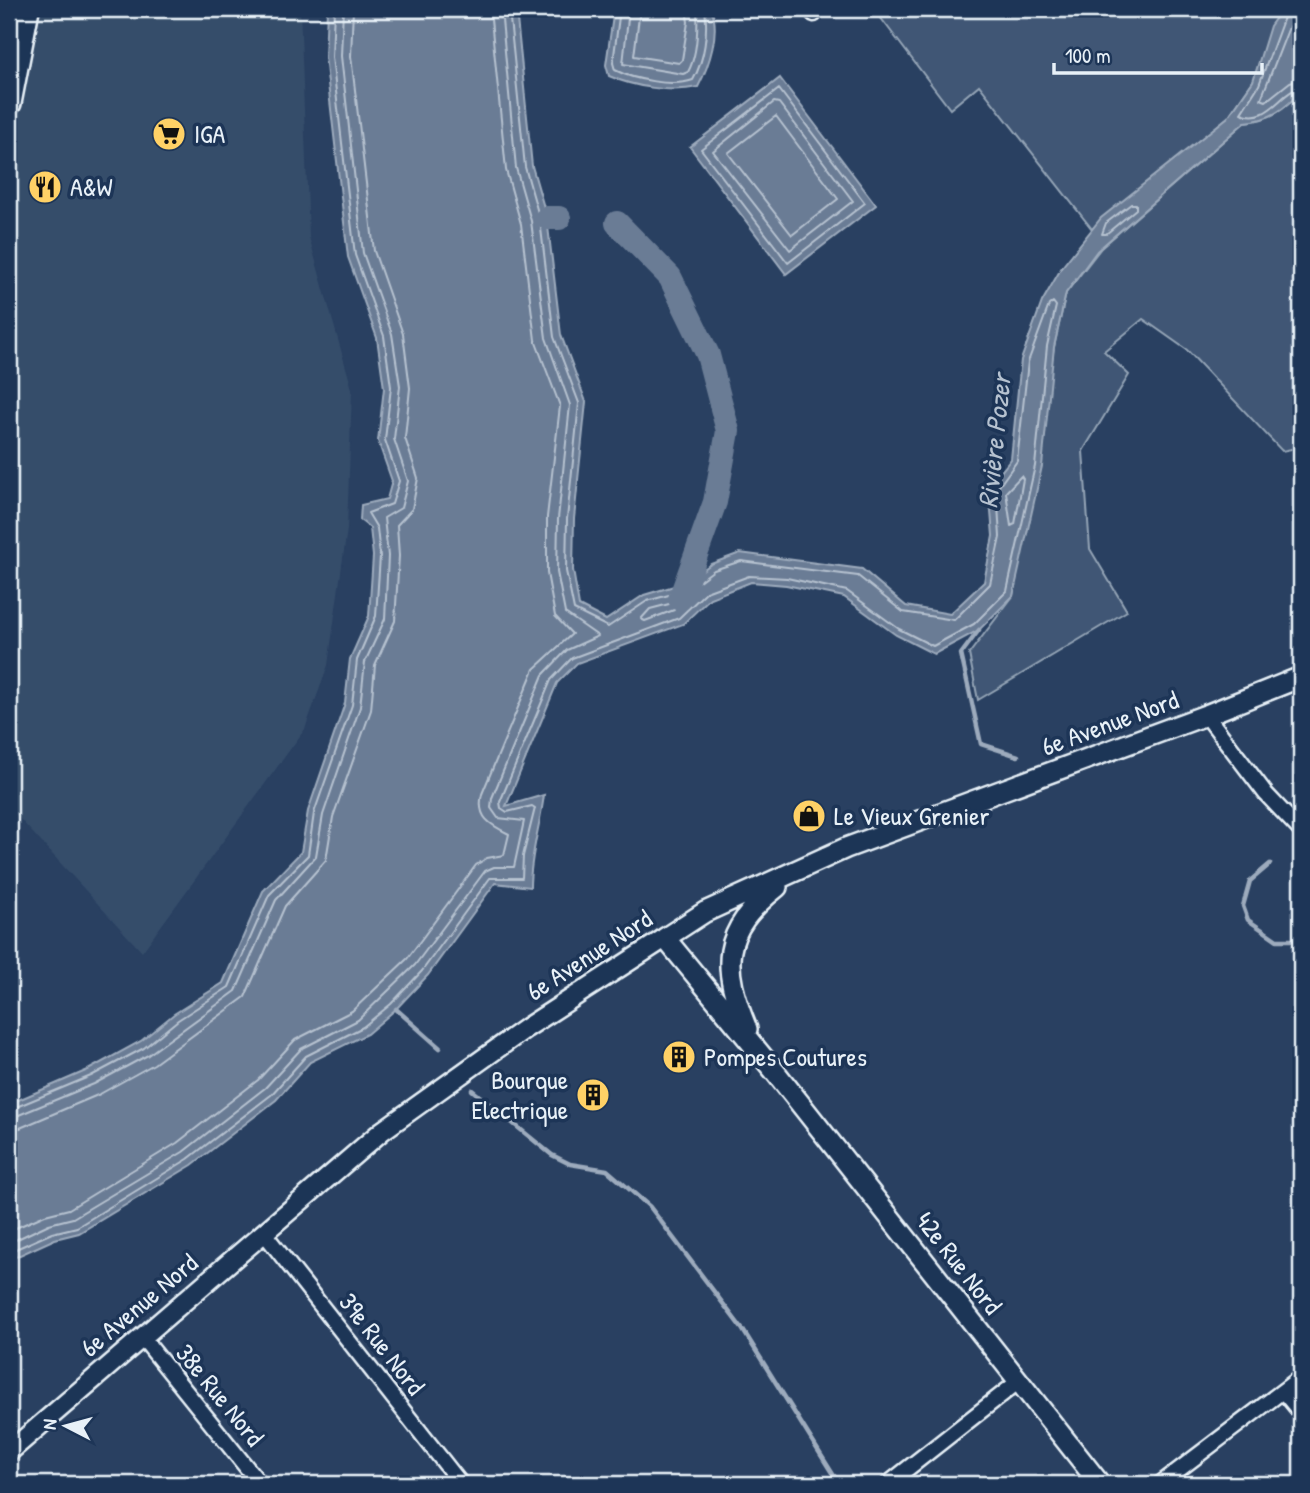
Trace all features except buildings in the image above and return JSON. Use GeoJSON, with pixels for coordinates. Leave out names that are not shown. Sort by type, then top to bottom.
{"type":"FeatureCollection","features":[{"type":"Feature","properties":{"kind":"main road"},"geometry":{"type":"LineString","coordinates":[[9,103],[27,9]]}},
{"type":"Feature","properties":{"kind":"main road","name":"6e Avenue Nord"},"geometry":{"type":"LineString","coordinates":[[660,942],[705,912],[846,848],[1206,715],[1301,677]]}},
{"type":"Feature","properties":{"kind":"main road","name":"42e Rue Nord"},"geometry":{"type":"LineString","coordinates":[[776,1073],[749,1034],[729,980],[729,960],[734,937],[745,918],[762,898],[802,867]]}},
{"type":"Feature","properties":{"kind":"main road","name":"42e Rue Nord"},"geometry":{"type":"LineString","coordinates":[[660,942],[776,1073],[1100,1484]]}},
{"type":"Feature","properties":{"kind":"street"},"geometry":{"type":"LineString","coordinates":[[1206,715],[1266,794],[1301,831]]}},
{"type":"Feature","properties":{"kind":"street","name":"6e Avenue Nord"},"geometry":{"type":"LineString","coordinates":[[9,1452],[416,1106],[526,1028],[660,942]]}},
{"type":"Feature","properties":{"kind":"street","name":"39e Rue Nord"},"geometry":{"type":"LineString","coordinates":[[264,1233],[461,1484]]}},
{"type":"Feature","properties":{"kind":"street","name":"38e Rue Nord"},"geometry":{"type":"LineString","coordinates":[[142,1337],[260,1484]]}},
{"type":"Feature","properties":{"kind":"street"},"geometry":{"type":"LineString","coordinates":[[1160,1484],[1301,1377]]}},
{"type":"Feature","properties":{"kind":"street"},"geometry":{"type":"LineString","coordinates":[[888,1484],[1018,1381]]}},
{"type":"Feature","properties":{"kind":"street"},"geometry":{"type":"LineString","coordinates":[[1283,1391],[1301,1413]]}},
{"type":"Feature","properties":{"kind":"shaded area"},"geometry":{"type":"Polygon","coordinates":[[[9,9],[300,9],[309,237],[352,389],[347,529],[328,665],[305,729],[142,952],[9,807],[9,9]]]}},
{"type":"Feature","properties":{"kind":"shaded area"},"geometry":{"type":"Polygon","coordinates":[[[868,9],[1284,9],[1253,81],[1228,117],[1092,229],[979,85],[950,109],[877,13],[868,9]]]}},
{"type":"Feature","properties":{"kind":"shaded area"},"geometry":{"type":"Polygon","coordinates":[[[1301,91],[1301,447],[1282,451],[1187,350],[1143,319],[1104,351],[1129,375],[1083,451],[1090,549],[1127,611],[978,700],[969,654],[1013,596],[1054,347],[1066,293],[1101,248],[1245,122],[1276,113],[1301,91]]]}},
{"type":"Feature","properties":{"kind":"water"},"geometry":{"type":"Polygon","coordinates":[[[327,9],[516,9],[532,166],[547,218],[561,335],[586,402],[574,519],[573,570],[579,606],[606,620],[644,595],[684,583],[711,564],[740,553],[862,569],[906,606],[950,614],[984,582],[993,536],[989,487],[1011,459],[1021,360],[1042,302],[1062,267],[1101,218],[1228,117],[1253,81],[1270,26],[1282,9],[1301,9],[1301,91],[1276,113],[1245,122],[1097,251],[1066,293],[1054,347],[1042,466],[1013,596],[979,630],[934,654],[896,635],[844,597],[786,585],[751,582],[710,598],[683,624],[577,663],[557,683],[506,806],[544,795],[530,887],[495,883],[428,975],[396,1009],[367,1034],[310,1062],[276,1100],[192,1165],[79,1233],[55,1239],[9,1260],[9,1104],[88,1070],[141,1041],[174,1014],[223,983],[263,891],[301,852],[308,811],[345,703],[350,659],[369,616],[373,556],[370,528],[360,520],[361,505],[387,499],[392,481],[378,441],[384,388],[377,338],[348,257],[325,57],[327,9]]]}},
{"type":"Feature","properties":{"kind":"water"},"geometry":{"type":"Polygon","coordinates":[[[614,9],[711,9],[714,38],[710,59],[698,87],[653,88],[609,76],[606,65],[614,9]]]}},
{"type":"Feature","properties":{"kind":"water"},"geometry":{"type":"Polygon","coordinates":[[[780,78],[876,205],[786,274],[690,147],[780,78]]]}},
{"type":"Feature","properties":{"kind":"waterway"},"geometry":{"type":"LineString","coordinates":[[547,218],[559,218]]}},
{"type":"Feature","properties":{"kind":"waterway"},"geometry":{"type":"LineString","coordinates":[[617,223],[670,277],[708,355],[728,431],[715,502],[680,599]]}},
{"type":"Feature","properties":{"kind":"waterway"},"geometry":{"type":"LineString","coordinates":[[979,630],[961,654],[981,744],[1018,756]]}},
{"type":"Feature","properties":{"kind":"waterway"},"geometry":{"type":"LineString","coordinates":[[1270,864],[1250,881],[1243,906],[1248,920],[1277,940],[1301,940]]}},
{"type":"Feature","properties":{"kind":"waterway"},"geometry":{"type":"LineString","coordinates":[[396,1009],[440,1048]]}},
{"type":"Feature","properties":{"kind":"waterway"},"geometry":{"type":"LineString","coordinates":[[472,1090],[552,1155],[570,1164],[607,1170],[650,1207],[743,1330],[839,1484]]}},
{"type":"Feature","properties":{"kind":"place","name":"IGA"},"geometry":{"type":"Point","coordinates":[169,134]}},
{"type":"Feature","properties":{"kind":"place","name":"A&W"},"geometry":{"type":"Point","coordinates":[45,187]}},
{"type":"Feature","properties":{"kind":"place","name":"Le Vieux Grenier"},"geometry":{"type":"Point","coordinates":[809,816]}},
{"type":"Feature","properties":{"kind":"place","name":"Pompes Coutures"},"geometry":{"type":"Point","coordinates":[679,1057]}},
{"type":"Feature","properties":{"kind":"place","name":"Bourque Electrique"},"geometry":{"type":"Point","coordinates":[593,1095]}},
{"type":"Feature","properties":{"kind":"water label","name":"Rivière Pozer"},"geometry":{"type":"Point","coordinates":[994,441]}}]}
